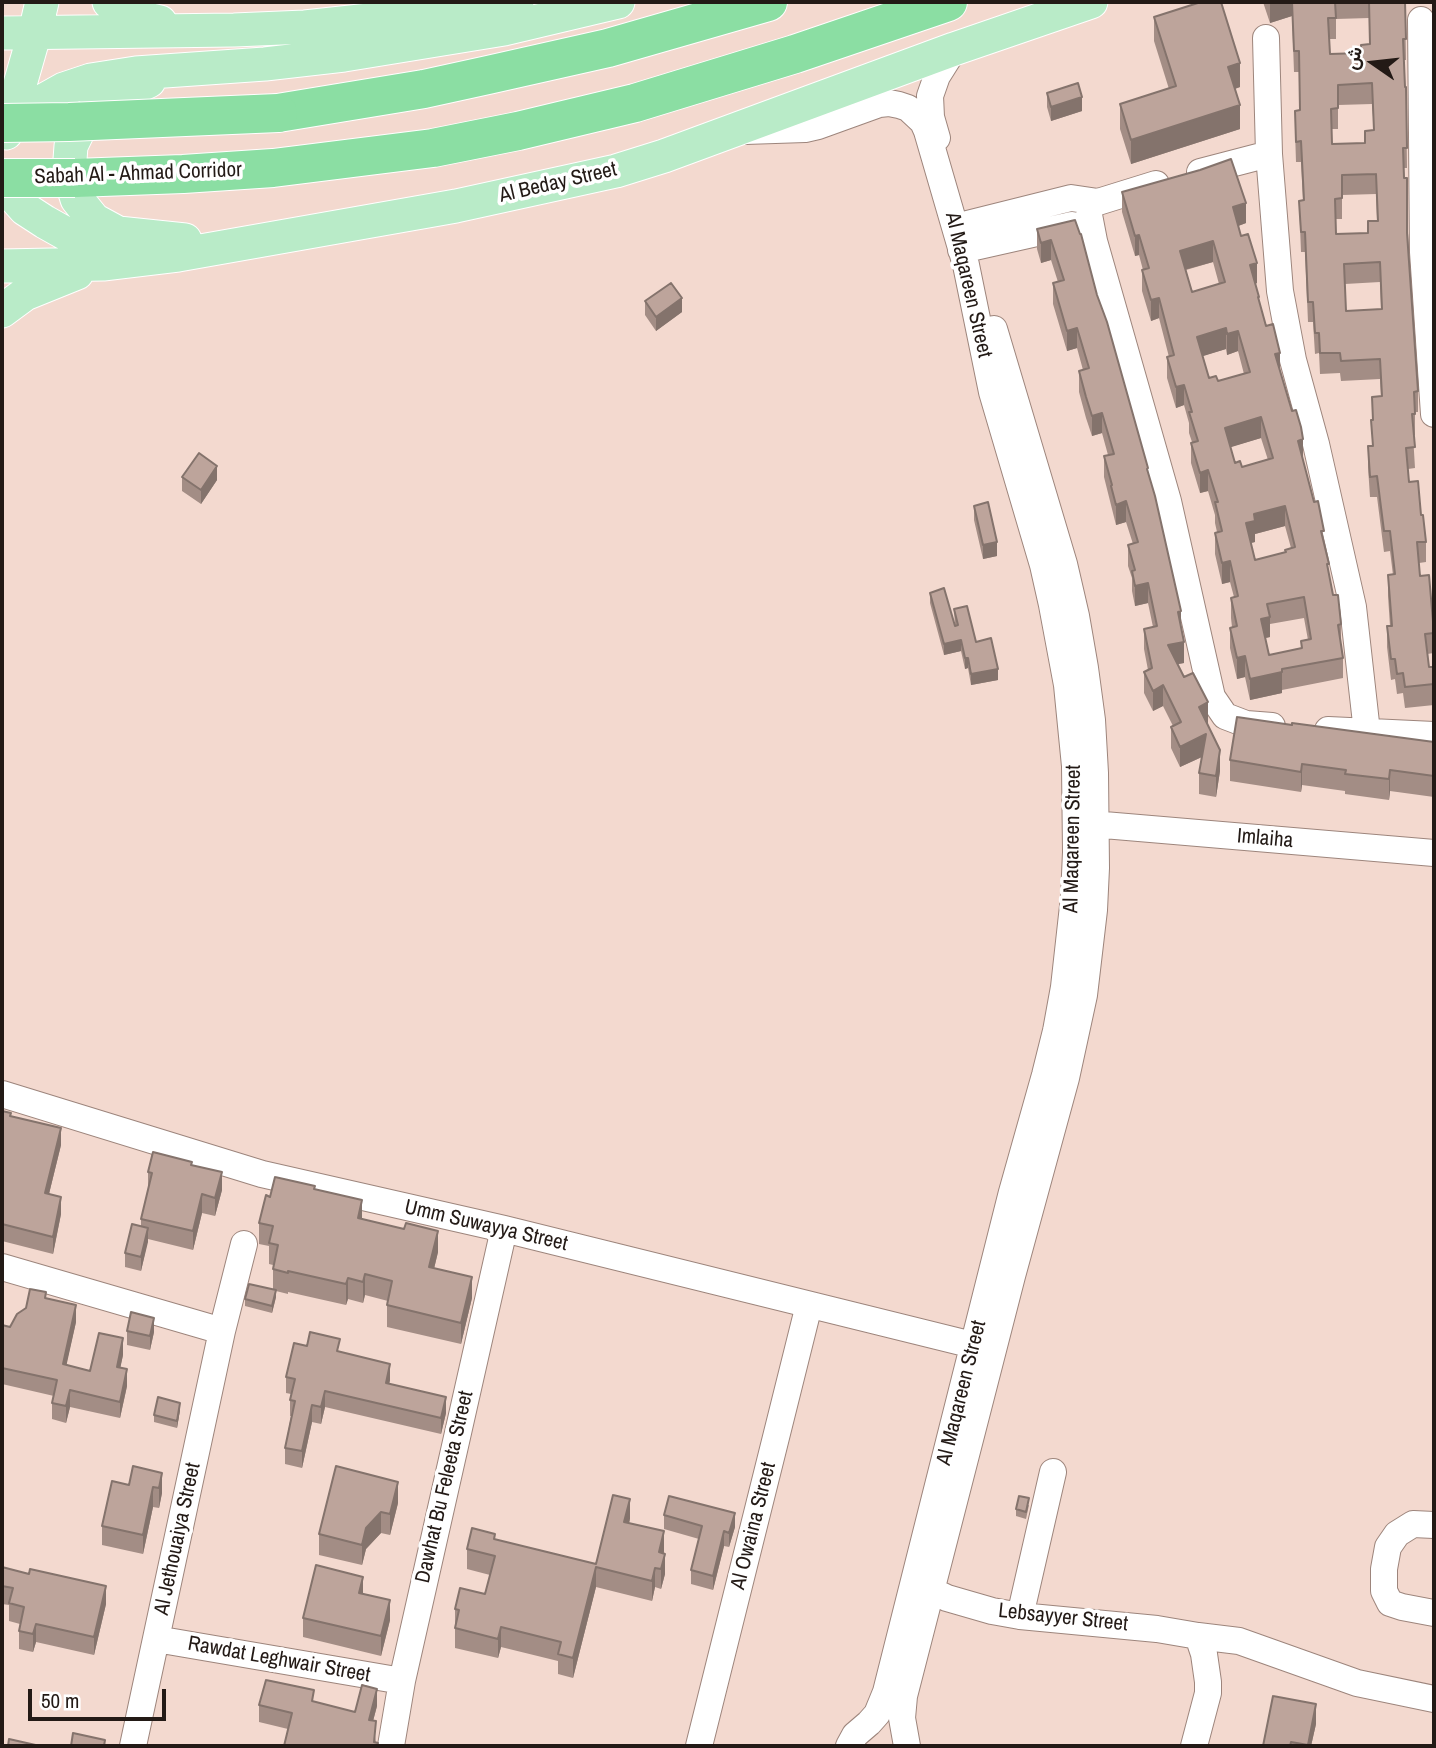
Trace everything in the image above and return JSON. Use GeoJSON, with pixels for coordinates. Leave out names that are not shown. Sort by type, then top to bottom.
{"type":"FeatureCollection","features":[{"type":"Feature","properties":{"kind":"highway"},"geometry":{"type":"LineString","coordinates":[[3,134],[69,122],[278,113],[424,89],[608,48],[768,2]]}},
{"type":"Feature","properties":{"kind":"highway","name":"Sabah Al - Ahmad Corridor"},"geometry":{"type":"LineString","coordinates":[[2,180],[170,175],[273,168],[433,148],[635,103],[795,54],[948,2]]}},
{"type":"Feature","properties":{"kind":"main road"},"geometry":{"type":"LineString","coordinates":[[109,2],[139,17],[167,24],[214,30]]}},
{"type":"Feature","properties":{"kind":"main road"},"geometry":{"type":"LineString","coordinates":[[2,33],[35,30],[305,27],[359,23],[517,2]]}},
{"type":"Feature","properties":{"kind":"main road"},"geometry":{"type":"LineString","coordinates":[[3,134],[39,103],[64,89],[91,80],[136,73],[265,65],[427,42],[504,29],[618,2]]}},
{"type":"Feature","properties":{"kind":"main road","name":"Al Beday Street"},"geometry":{"type":"LineString","coordinates":[[2,266],[103,264],[178,255],[456,206],[615,171],[664,156],[954,49],[1091,2]]}},
{"type":"Feature","properties":{"kind":"main road"},"geometry":{"type":"LineString","coordinates":[[2,85],[35,30]]}},
{"type":"Feature","properties":{"kind":"main road"},"geometry":{"type":"LineString","coordinates":[[3,134],[35,30]]}},
{"type":"Feature","properties":{"kind":"main road"},"geometry":{"type":"LineString","coordinates":[[174,70],[103,103],[83,121],[71,146],[69,173],[77,199],[94,220],[118,233],[241,243]]}},
{"type":"Feature","properties":{"kind":"main road"},"geometry":{"type":"LineString","coordinates":[[2,180],[25,209],[70,236],[104,245],[178,255]]}},
{"type":"Feature","properties":{"kind":"main road"},"geometry":{"type":"LineString","coordinates":[[2,311],[25,294],[103,264]]}},
{"type":"Feature","properties":{"kind":"street"},"geometry":{"type":"LineString","coordinates":[[359,23],[378,14],[391,2]]}},
{"type":"Feature","properties":{"kind":"street"},"geometry":{"type":"LineString","coordinates":[[1421,20],[1423,252],[1434,414]]}},
{"type":"Feature","properties":{"kind":"street"},"geometry":{"type":"LineString","coordinates":[[1266,38],[1269,154],[1280,291],[1293,360],[1316,444],[1353,607],[1367,732]]}},
{"type":"Feature","properties":{"kind":"street","name":"Al Maqareen Street"},"geometry":{"type":"LineString","coordinates":[[908,1746],[902,1718],[904,1696],[924,1582],[984,1348],[1015,1182],[1056,1031],[1072,920],[1076,852],[1086,824],[1055,618],[1043,565],[992,392],[965,265],[962,237],[931,117],[933,86],[954,49]]}},
{"type":"Feature","properties":{"kind":"street","name":"Al Maqareen Street"},"geometry":{"type":"LineString","coordinates":[[727,132],[805,129],[879,104],[908,108],[923,122],[927,131],[962,237]]}},
{"type":"Feature","properties":{"kind":"street"},"geometry":{"type":"LineString","coordinates":[[962,237],[1074,225],[1094,209],[1176,178],[1269,154]]}},
{"type":"Feature","properties":{"kind":"street"},"geometry":{"type":"LineString","coordinates":[[1094,209],[1094,240],[1168,501],[1212,697],[1225,716],[1246,724],[1434,736]]}},
{"type":"Feature","properties":{"kind":"street","name":"Imlaiha"},"geometry":{"type":"LineString","coordinates":[[1086,824],[1434,853]]}},
{"type":"Feature","properties":{"kind":"street","name":"Umm Suwayya Street"},"geometry":{"type":"LineString","coordinates":[[2,1094],[262,1174],[503,1229],[984,1348]]}},
{"type":"Feature","properties":{"kind":"street","name":"Dawhat Bu Feleeta Street"},"geometry":{"type":"LineString","coordinates":[[391,1746],[402,1681],[503,1229]]}},
{"type":"Feature","properties":{"kind":"street","name":"Al Jethouaiya Street"},"geometry":{"type":"LineString","coordinates":[[133,1746],[222,1331],[244,1244]]}},
{"type":"Feature","properties":{"kind":"street"},"geometry":{"type":"LineString","coordinates":[[2,1267],[222,1331]]}},
{"type":"Feature","properties":{"kind":"street","name":"Al Owaina Street"},"geometry":{"type":"LineString","coordinates":[[699,1746],[809,1305]]}},
{"type":"Feature","properties":{"kind":"street"},"geometry":{"type":"LineString","coordinates":[[1020,1616],[1053,1472]]}},
{"type":"Feature","properties":{"kind":"street"},"geometry":{"type":"LineString","coordinates":[[1434,1525],[1413,1524],[1397,1534],[1388,1547],[1384,1569],[1384,1591],[1390,1603],[1402,1608],[1434,1613]]}},
{"type":"Feature","properties":{"kind":"street","name":"Al Maqareen Street"},"geometry":{"type":"LineString","coordinates":[[849,1746],[882,1703],[924,1582]]}},
{"type":"Feature","properties":{"kind":"street","name":"Lebsayyer Street"},"geometry":{"type":"LineString","coordinates":[[924,1582],[964,1604],[992,1611],[1239,1641],[1357,1683],[1434,1699]]}},
{"type":"Feature","properties":{"kind":"street"},"geometry":{"type":"LineString","coordinates":[[1194,1746],[1209,1682],[1198,1636]]}},
{"type":"Feature","properties":{"kind":"street","name":"Rawdat Leghwair Street"},"geometry":{"type":"LineString","coordinates":[[156,1639],[402,1681]]}},
{"type":"Feature","properties":{"kind":"building"},"geometry":{"type":"Polygon","coordinates":[[[1201,2],[1221,2],[1240,63],[1228,67],[1240,105],[1131,140],[1120,104],[1176,86],[1154,17],[1201,2]]]}},
{"type":"Feature","properties":{"kind":"building"},"geometry":{"type":"Polygon","coordinates":[[[1292,2],[1335,2],[1336,18],[1328,18],[1330,54],[1361,53],[1361,45],[1370,44],[1369,2],[1405,2],[1406,39],[1403,39],[1407,148],[1403,148],[1404,178],[1407,178],[1407,233],[1418,391],[1414,392],[1415,414],[1412,414],[1415,447],[1406,448],[1409,482],[1418,481],[1423,515],[1426,542],[1417,542],[1420,576],[1429,575],[1434,633],[1425,634],[1429,667],[1434,667],[1434,684],[1405,687],[1403,673],[1397,674],[1395,659],[1391,659],[1387,626],[1392,626],[1388,575],[1395,574],[1390,531],[1384,531],[1377,476],[1370,477],[1368,446],[1373,446],[1372,397],[1382,396],[1380,359],[1341,361],[1340,353],[1320,353],[1319,333],[1315,333],[1313,302],[1308,302],[1305,232],[1301,232],[1299,201],[1304,200],[1301,141],[1296,142],[1295,111],[1300,110],[1299,51],[1294,51],[1292,2]],[[1372,83],[1338,85],[1338,108],[1331,109],[1332,144],[1365,143],[1365,131],[1374,130],[1372,83]],[[1376,174],[1342,175],[1342,198],[1335,199],[1336,234],[1368,233],[1368,221],[1378,221],[1376,174]],[[1380,262],[1344,264],[1346,311],[1382,309],[1380,262]]]}},
{"type":"Feature","properties":{"kind":"building"},"geometry":{"type":"Polygon","coordinates":[[[1078,83],[1082,97],[1051,107],[1047,93],[1078,83]]]}},
{"type":"Feature","properties":{"kind":"building"},"geometry":{"type":"Polygon","coordinates":[[[1231,159],[1246,203],[1233,207],[1241,236],[1248,234],[1257,263],[1250,265],[1258,297],[1266,326],[1273,324],[1280,353],[1275,354],[1292,411],[1296,410],[1301,427],[1303,439],[1298,441],[1314,502],[1318,501],[1327,564],[1333,595],[1338,595],[1341,624],[1338,625],[1343,658],[1282,669],[1282,672],[1250,679],[1245,656],[1237,658],[1230,628],[1237,626],[1231,598],[1238,596],[1230,561],[1222,563],[1215,533],[1222,531],[1215,502],[1218,502],[1208,470],[1200,473],[1191,443],[1198,441],[1189,412],[1192,412],[1184,385],[1176,387],[1167,357],[1174,355],[1159,298],[1151,300],[1142,270],[1149,268],[1139,235],[1135,236],[1122,192],[1231,159]],[[1213,241],[1180,251],[1192,292],[1225,282],[1213,241]],[[1226,328],[1197,337],[1209,378],[1216,376],[1218,381],[1250,372],[1238,331],[1227,334],[1226,328]],[[1261,417],[1225,428],[1235,463],[1240,461],[1242,467],[1273,458],[1261,417]],[[1285,506],[1254,514],[1255,521],[1246,523],[1255,560],[1295,547],[1285,506]],[[1304,597],[1267,604],[1270,617],[1261,619],[1269,655],[1302,648],[1301,641],[1311,639],[1304,597]]]}},
{"type":"Feature","properties":{"kind":"building"},"geometry":{"type":"Polygon","coordinates":[[[1075,220],[1148,468],[1181,611],[1178,612],[1184,642],[1168,645],[1184,677],[1193,673],[1208,702],[1199,707],[1220,750],[1216,776],[1199,773],[1206,734],[1180,747],[1171,727],[1181,722],[1163,685],[1153,691],[1144,672],[1152,668],[1144,629],[1157,626],[1148,583],[1135,586],[1132,571],[1135,570],[1128,545],[1138,542],[1126,501],[1116,505],[1104,456],[1114,454],[1102,413],[1092,416],[1086,397],[1079,371],[1089,368],[1077,328],[1067,331],[1053,283],[1064,280],[1051,240],[1041,243],[1037,229],[1075,220]]]}},
{"type":"Feature","properties":{"kind":"building"},"geometry":{"type":"Polygon","coordinates":[[[671,283],[682,298],[656,317],[645,301],[671,283]]]}},
{"type":"Feature","properties":{"kind":"building"},"geometry":{"type":"Polygon","coordinates":[[[199,453],[217,466],[201,490],[182,477],[199,453]]]}},
{"type":"Feature","properties":{"kind":"building"},"geometry":{"type":"Polygon","coordinates":[[[988,502],[997,542],[983,545],[974,506],[988,502]]]}},
{"type":"Feature","properties":{"kind":"building"},"geometry":{"type":"Polygon","coordinates":[[[944,588],[955,626],[958,625],[954,609],[967,606],[976,642],[991,638],[998,669],[971,674],[961,640],[944,644],[930,593],[944,588]]]}},
{"type":"Feature","properties":{"kind":"building"},"geometry":{"type":"Polygon","coordinates":[[[1237,717],[1434,742],[1434,776],[1390,770],[1389,779],[1345,774],[1346,770],[1302,764],[1301,772],[1230,760],[1237,717]]]}},
{"type":"Feature","properties":{"kind":"building"},"geometry":{"type":"Polygon","coordinates":[[[2,1111],[11,1113],[10,1116],[61,1128],[45,1193],[61,1197],[53,1237],[2,1224],[2,1111]]]}},
{"type":"Feature","properties":{"kind":"building"},"geometry":{"type":"Polygon","coordinates":[[[153,1152],[222,1172],[215,1198],[202,1194],[193,1231],[141,1219],[152,1173],[148,1172],[153,1152]]]}},
{"type":"Feature","properties":{"kind":"building"},"geometry":{"type":"Polygon","coordinates":[[[275,1177],[362,1200],[358,1218],[404,1229],[406,1223],[438,1231],[429,1267],[472,1277],[461,1323],[387,1305],[392,1281],[365,1274],[363,1282],[348,1278],[346,1284],[273,1269],[278,1245],[269,1243],[273,1226],[259,1223],[266,1195],[270,1197],[275,1177]]]}},
{"type":"Feature","properties":{"kind":"building"},"geometry":{"type":"Polygon","coordinates":[[[132,1224],[148,1228],[141,1257],[125,1253],[132,1224]]]}},
{"type":"Feature","properties":{"kind":"building"},"geometry":{"type":"Polygon","coordinates":[[[249,1284],[276,1290],[272,1306],[245,1299],[249,1284]]]}},
{"type":"Feature","properties":{"kind":"building"},"geometry":{"type":"Polygon","coordinates":[[[30,1289],[46,1292],[45,1298],[76,1305],[63,1364],[90,1371],[99,1333],[123,1338],[117,1367],[127,1369],[120,1402],[70,1390],[66,1406],[52,1403],[57,1380],[2,1368],[2,1325],[10,1327],[17,1314],[26,1308],[30,1289]]]}},
{"type":"Feature","properties":{"kind":"building"},"geometry":{"type":"Polygon","coordinates":[[[131,1312],[154,1318],[150,1336],[127,1331],[131,1312]]]}},
{"type":"Feature","properties":{"kind":"building"},"geometry":{"type":"Polygon","coordinates":[[[310,1332],[340,1339],[337,1351],[390,1364],[386,1383],[446,1397],[441,1418],[325,1391],[321,1407],[312,1405],[302,1451],[285,1448],[295,1401],[290,1400],[295,1379],[286,1377],[294,1343],[307,1346],[310,1332]]]}},
{"type":"Feature","properties":{"kind":"building"},"geometry":{"type":"Polygon","coordinates":[[[158,1397],[180,1403],[177,1421],[154,1415],[158,1397]]]}},
{"type":"Feature","properties":{"kind":"building"},"geometry":{"type":"Polygon","coordinates":[[[133,1466],[162,1473],[159,1488],[153,1487],[143,1535],[102,1526],[112,1481],[129,1485],[133,1466]]]}},
{"type":"Feature","properties":{"kind":"building"},"geometry":{"type":"Polygon","coordinates":[[[336,1466],[398,1482],[390,1514],[381,1512],[366,1528],[362,1545],[319,1534],[336,1466]]]}},
{"type":"Feature","properties":{"kind":"building"},"geometry":{"type":"Polygon","coordinates":[[[613,1495],[630,1499],[624,1522],[664,1531],[659,1552],[665,1554],[661,1569],[655,1568],[652,1581],[596,1567],[573,1658],[558,1654],[561,1642],[501,1627],[498,1639],[455,1628],[459,1610],[455,1609],[460,1588],[485,1594],[495,1556],[467,1549],[472,1528],[495,1534],[494,1539],[596,1564],[613,1495]]]}},
{"type":"Feature","properties":{"kind":"building"},"geometry":{"type":"Polygon","coordinates":[[[669,1496],[735,1513],[729,1533],[724,1531],[713,1576],[691,1570],[702,1526],[664,1515],[669,1496]]]}},
{"type":"Feature","properties":{"kind":"building"},"geometry":{"type":"Polygon","coordinates":[[[1019,1496],[1029,1498],[1026,1512],[1016,1509],[1019,1496]]]}},
{"type":"Feature","properties":{"kind":"building"},"geometry":{"type":"Polygon","coordinates":[[[316,1565],[363,1577],[359,1593],[390,1600],[381,1636],[303,1618],[316,1565]]]}},
{"type":"Feature","properties":{"kind":"building"},"geometry":{"type":"Polygon","coordinates":[[[2,1567],[29,1574],[30,1569],[106,1586],[94,1637],[36,1624],[33,1634],[19,1631],[24,1607],[9,1603],[13,1588],[2,1586],[2,1567]]]}},
{"type":"Feature","properties":{"kind":"building"},"geometry":{"type":"Polygon","coordinates":[[[266,1680],[314,1690],[312,1701],[355,1712],[362,1685],[377,1689],[369,1720],[376,1721],[374,1742],[378,1743],[377,1746],[284,1746],[292,1713],[259,1705],[266,1680]]]}},
{"type":"Feature","properties":{"kind":"building"},"geometry":{"type":"Polygon","coordinates":[[[1273,1696],[1316,1704],[1308,1745],[1291,1742],[1290,1746],[1263,1746],[1273,1696]]]}},
{"type":"Feature","properties":{"kind":"building"},"geometry":{"type":"Polygon","coordinates":[[[73,1733],[105,1740],[104,1746],[71,1746],[73,1733]]]}},
{"type":"Feature","properties":{"kind":"building"},"geometry":{"type":"Polygon","coordinates":[[[9,1739],[40,1746],[8,1746],[9,1739]]]}}]}
